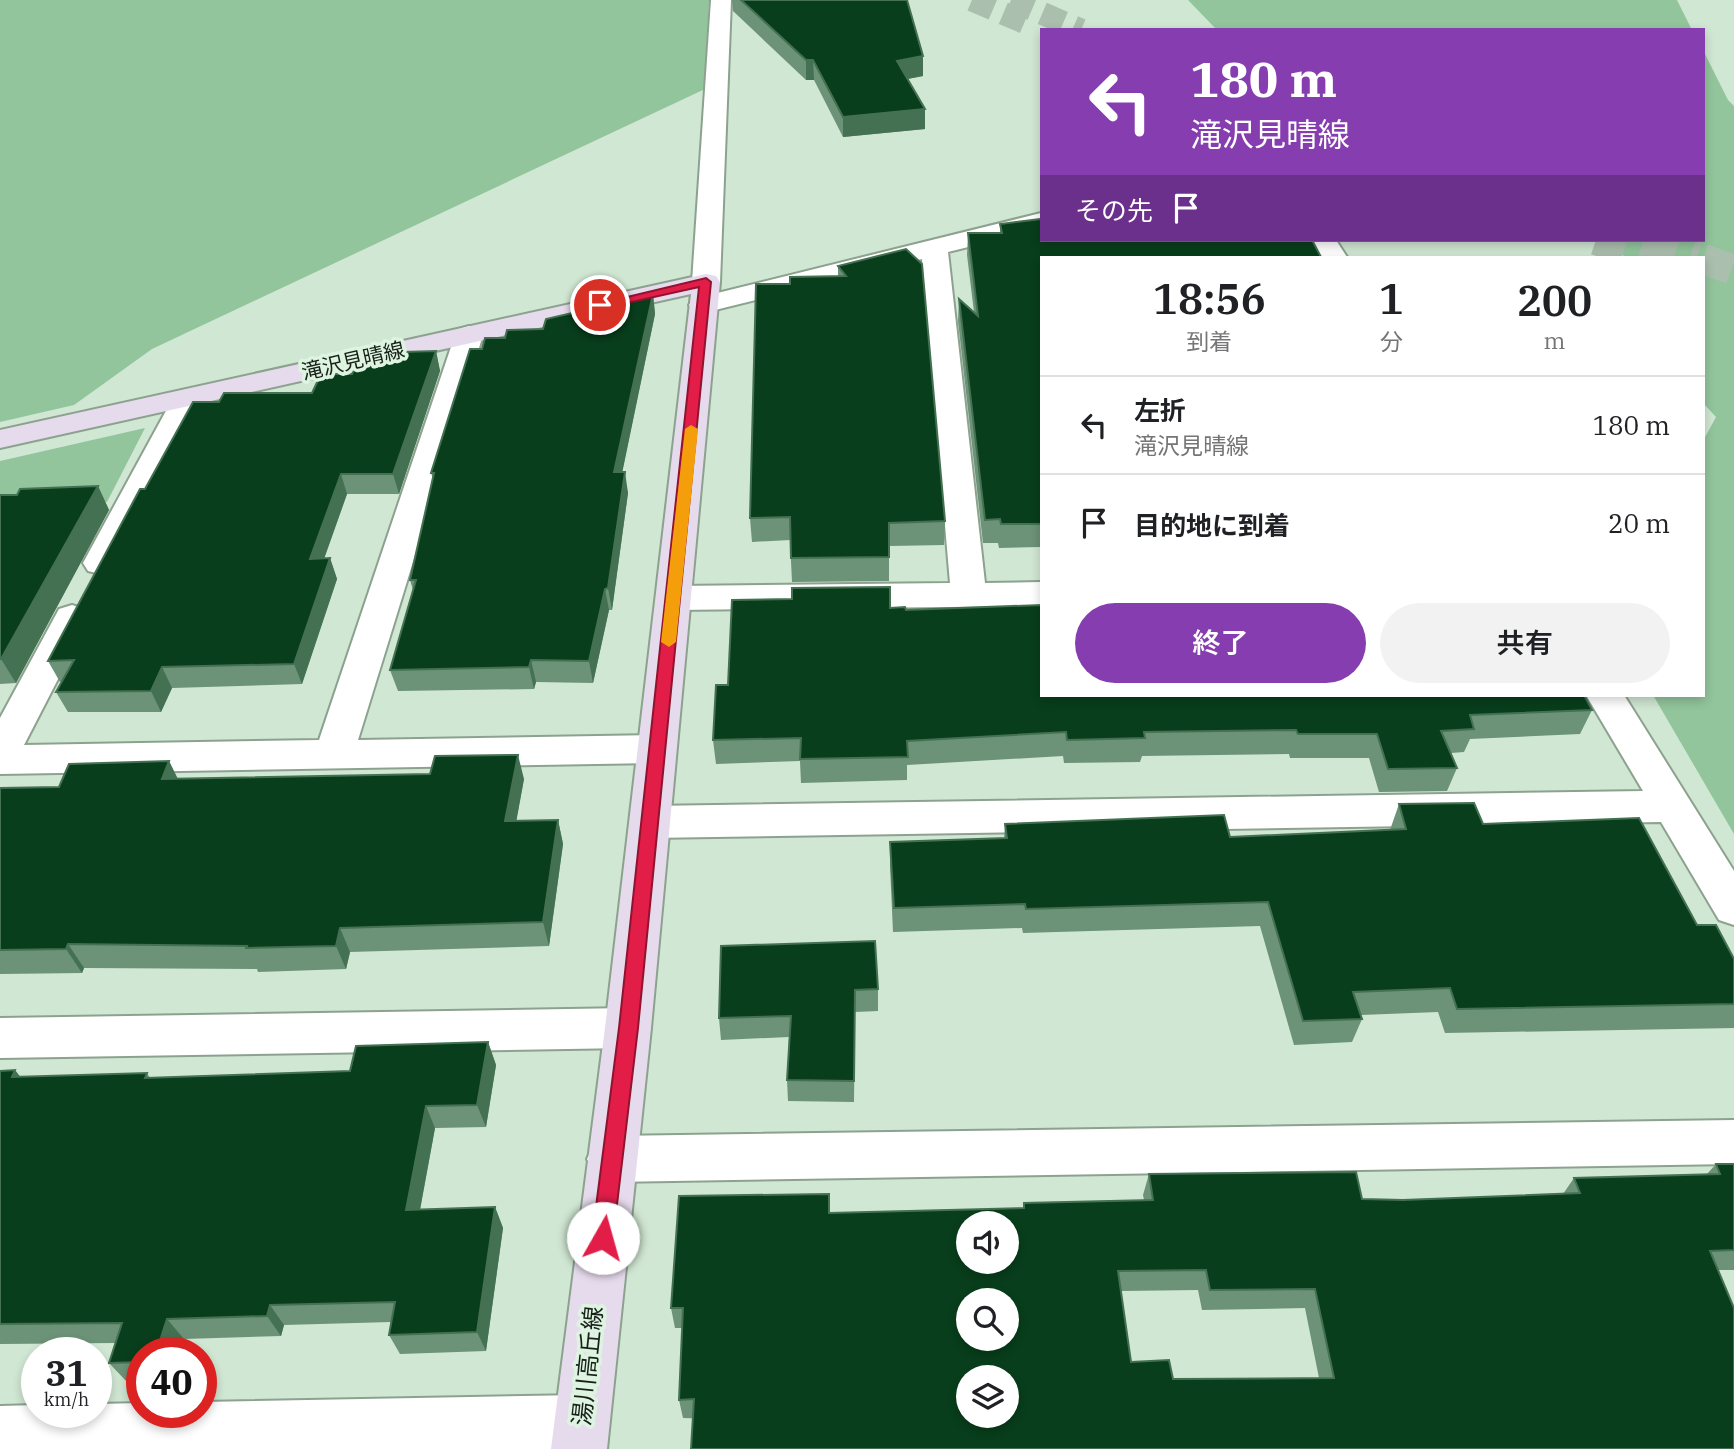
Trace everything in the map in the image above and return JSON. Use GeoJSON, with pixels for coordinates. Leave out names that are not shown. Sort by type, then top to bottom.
{"type":"FeatureCollection","features":[{"type":"Feature","properties":{"kind":"street"},"geometry":{"type":"LineString","coordinates":[[721,0],[704,293],[934,248],[1040,221]]}},
{"type":"Feature","properties":{"kind":"street"},"geometry":{"type":"LineString","coordinates":[[934,248],[970,595]]}},
{"type":"Feature","properties":{"kind":"street","name":"滝沢見晴線"},"geometry":{"type":"LineString","coordinates":[[0,439],[469,335],[704,293]]}},
{"type":"Feature","properties":{"kind":"street","name":"湯川高丘線"},"geometry":{"type":"LineString","coordinates":[[580,1436],[628,1028],[704,293]]}},
{"type":"Feature","properties":{"kind":"street"},"geometry":{"type":"LineString","coordinates":[[334,755],[469,335]]}},
{"type":"Feature","properties":{"kind":"street"},"geometry":{"type":"LineString","coordinates":[[0,754],[188,398]]}},
{"type":"Feature","properties":{"kind":"street"},"geometry":{"type":"LineString","coordinates":[[674,598],[1040,594]]}},
{"type":"Feature","properties":{"kind":"street"},"geometry":{"type":"LineString","coordinates":[[1606,697],[1734,908]]}},
{"type":"Feature","properties":{"kind":"street"},"geometry":{"type":"LineString","coordinates":[[0,760],[656,749]]}},
{"type":"Feature","properties":{"kind":"street"},"geometry":{"type":"LineString","coordinates":[[650,822],[1672,806]]}},
{"type":"Feature","properties":{"kind":"street"},"geometry":{"type":"LineString","coordinates":[[0,1038],[628,1028]]}},
{"type":"Feature","properties":{"kind":"street"},"geometry":{"type":"LineString","coordinates":[[612,1159],[1734,1142]]}},
{"type":"Feature","properties":{"kind":"street"},"geometry":{"type":"LineString","coordinates":[[0,1434],[580,1436]]}},
{"type":"Feature","properties":{"kind":"green space"},"geometry":{"type":"Polygon","coordinates":[[[0,0],[709,0],[705,89],[152,349],[74,405],[0,422],[0,0]]]}},
{"type":"Feature","properties":{"kind":"green space"},"geometry":{"type":"Polygon","coordinates":[[[1188,0],[1677,0],[1691,28],[1215,28],[1188,0]]]}},
{"type":"Feature","properties":{"kind":"green space"},"geometry":{"type":"Polygon","coordinates":[[[1705,54],[1728,100],[1734,106],[1734,834],[1654,697],[1705,697],[1705,437],[1716,417],[1705,405],[1705,256],[1624,256],[1608,242],[1705,242],[1705,54]]]}},
{"type":"Feature","properties":{"kind":"green space"},"geometry":{"type":"Polygon","coordinates":[[[145,428],[107,502],[0,506],[0,461],[145,428]]]}},
{"type":"Feature","properties":{"kind":"building"},"geometry":{"type":"Polygon","coordinates":[[[741,0],[907,0],[923,56],[897,61],[925,109],[843,117],[813,60],[806,60],[741,0]]]}},
{"type":"Feature","properties":{"kind":"building"},"geometry":{"type":"Polygon","coordinates":[[[1040,219],[1040,242],[1313,242],[1320,256],[1040,256],[1040,524],[1001,524],[1000,519],[985,520],[959,299],[978,316],[968,233],[1002,233],[1000,224],[1040,219]]]}},
{"type":"Feature","properties":{"kind":"building"},"geometry":{"type":"Polygon","coordinates":[[[906,249],[922,264],[945,521],[889,523],[889,557],[791,558],[790,517],[750,518],[756,284],[790,284],[790,277],[846,276],[838,266],[906,249]]]}},
{"type":"Feature","properties":{"kind":"building"},"geometry":{"type":"Polygon","coordinates":[[[653,294],[614,472],[625,472],[608,588],[605,589],[589,661],[531,660],[529,667],[390,670],[416,580],[410,580],[434,473],[431,473],[470,349],[482,349],[485,338],[505,338],[507,330],[543,329],[546,319],[653,294]]]}},
{"type":"Feature","properties":{"kind":"building"},"geometry":{"type":"Polygon","coordinates":[[[436,351],[393,474],[341,474],[310,559],[330,558],[294,664],[162,667],[151,691],[56,692],[74,660],[48,661],[140,489],[145,489],[193,402],[219,402],[224,393],[312,393],[321,374],[352,374],[358,360],[402,352],[436,351]]]}},
{"type":"Feature","properties":{"kind":"building"},"geometry":{"type":"Polygon","coordinates":[[[98,486],[0,659],[0,495],[17,495],[20,489],[98,486]]]}},
{"type":"Feature","properties":{"kind":"building"},"geometry":{"type":"Polygon","coordinates":[[[890,587],[890,608],[905,607],[906,610],[1040,605],[1040,697],[1585,697],[1592,710],[1470,715],[1474,729],[1441,731],[1457,768],[1388,769],[1377,734],[1298,734],[1296,730],[1144,732],[1145,738],[1067,740],[1066,732],[907,741],[908,757],[800,759],[801,738],[713,740],[716,685],[728,685],[732,600],[792,599],[792,588],[890,587]]]}},
{"type":"Feature","properties":{"kind":"building"},"geometry":{"type":"Polygon","coordinates":[[[518,755],[505,821],[558,820],[543,922],[340,928],[336,946],[246,948],[247,946],[68,944],[66,949],[0,950],[0,788],[59,787],[69,764],[169,761],[162,779],[430,774],[435,756],[518,755]]]}},
{"type":"Feature","properties":{"kind":"building"},"geometry":{"type":"Polygon","coordinates":[[[1474,803],[1483,824],[1639,818],[1697,925],[1716,925],[1734,959],[1734,1004],[1457,1009],[1450,988],[1353,992],[1362,1019],[1303,1021],[1268,902],[1026,909],[1025,904],[894,908],[890,842],[1007,838],[1005,824],[1224,815],[1230,837],[1406,829],[1399,804],[1474,803]]]}},
{"type":"Feature","properties":{"kind":"building"},"geometry":{"type":"Polygon","coordinates":[[[875,941],[878,989],[855,990],[854,1081],[787,1080],[791,1016],[719,1018],[721,946],[875,941]]]}},
{"type":"Feature","properties":{"kind":"building"},"geometry":{"type":"Polygon","coordinates":[[[488,1042],[477,1105],[426,1106],[406,1210],[495,1207],[477,1332],[389,1335],[395,1302],[270,1305],[267,1316],[167,1319],[161,1337],[126,1337],[126,1362],[112,1363],[112,1354],[122,1323],[0,1324],[0,1071],[15,1070],[12,1077],[147,1073],[145,1078],[350,1071],[356,1046],[488,1042]]]}},
{"type":"Feature","properties":{"kind":"building"},"geometry":{"type":"Polygon","coordinates":[[[1716,1164],[1734,1164],[1734,1250],[1710,1251],[1734,1308],[1734,1449],[691,1449],[694,1399],[679,1400],[683,1308],[671,1308],[679,1196],[829,1194],[829,1213],[1024,1208],[1024,1203],[1153,1200],[1149,1174],[1356,1172],[1362,1199],[1403,1200],[1580,1193],[1574,1178],[1720,1174],[1716,1164]],[[1206,1270],[1118,1271],[1131,1362],[1169,1360],[1173,1379],[1334,1378],[1315,1289],[1210,1290],[1206,1270]]]}},
{"type":"Feature","properties":{"kind":"tunnel"},"geometry":{"type":"LineString","coordinates":[[972,0],[1033,26]]}},
{"type":"Feature","properties":{"kind":"tunnel"},"geometry":{"type":"LineString","coordinates":[[1011,0],[1076,28]]}},
{"type":"Feature","properties":{"kind":"tunnel"},"geometry":{"type":"LineString","coordinates":[[1602,242],[1642,256]]}},
{"type":"Feature","properties":{"kind":"tunnel"},"geometry":{"type":"LineString","coordinates":[[1654,242],[1694,256]]}},
{"type":"Feature","properties":{"kind":"tunnel"},"geometry":{"type":"LineString","coordinates":[[1705,260],[1734,270]]}},
{"type":"Feature","properties":{"kind":"slow traffic"},"geometry":{"type":"LineString","coordinates":[[669,642],[691,429]]}},
{"type":"Feature","properties":{"kind":"route"},"geometry":{"type":"LineString","coordinates":[[600,305],[706,282],[628,1028],[603,1238]]}}]}
